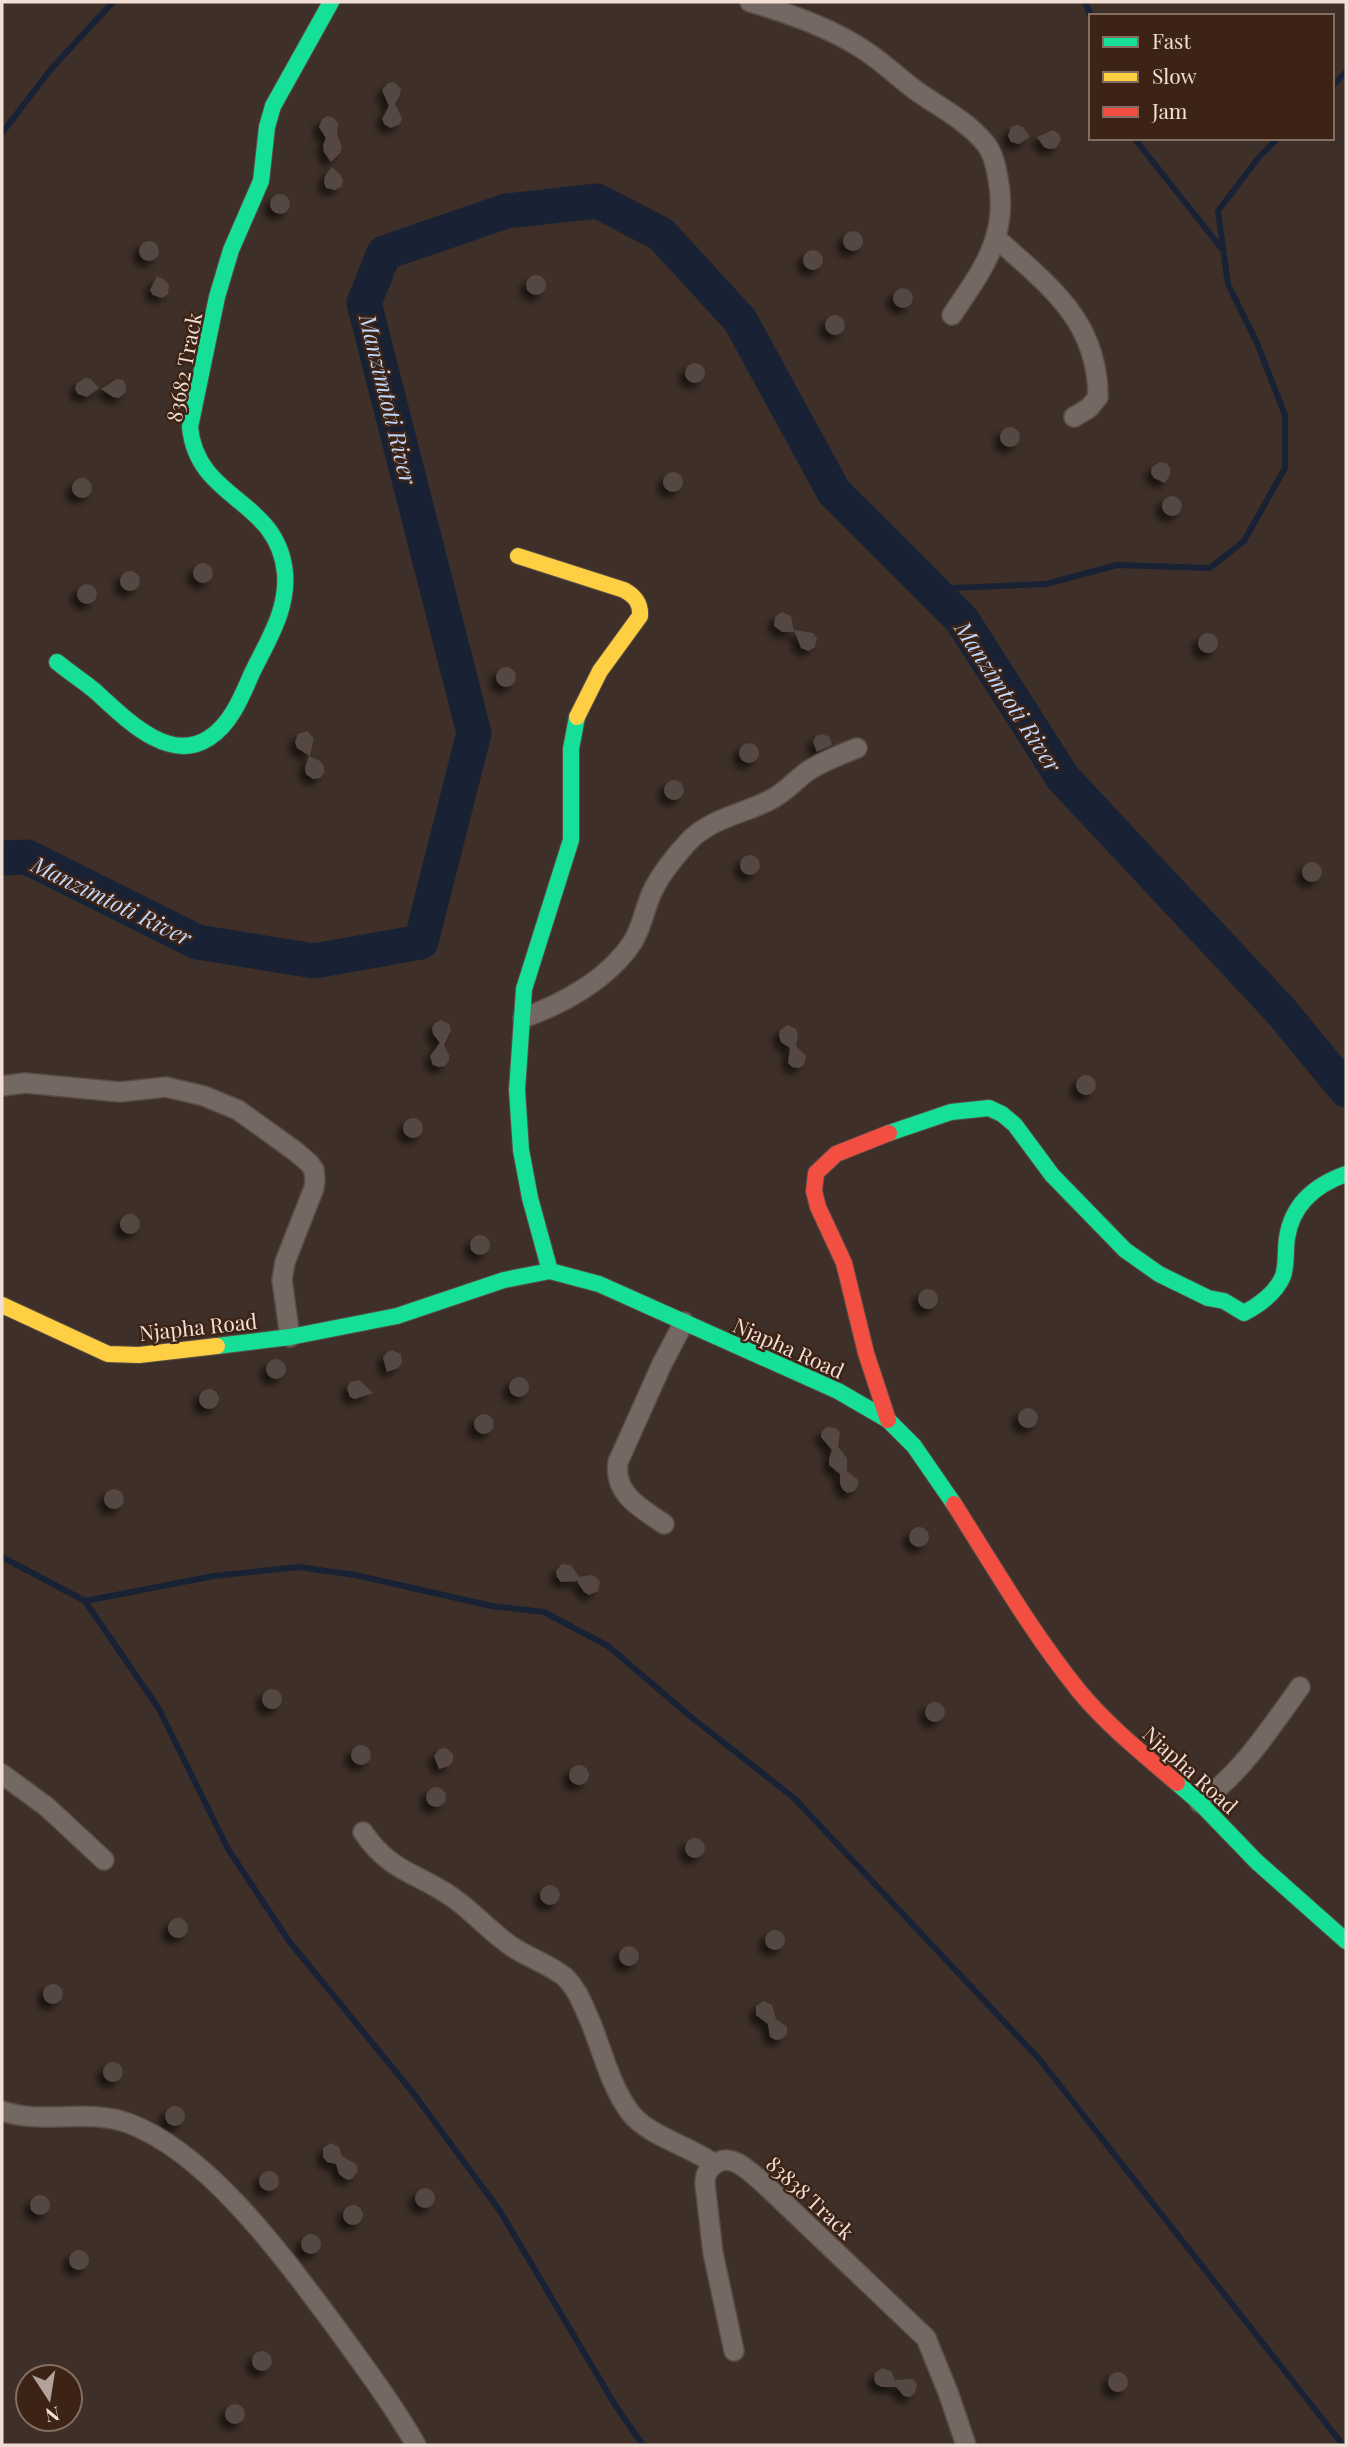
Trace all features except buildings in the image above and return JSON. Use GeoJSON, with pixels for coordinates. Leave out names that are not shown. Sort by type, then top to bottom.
{"type":"FeatureCollection","features":[{"type":"Feature","properties":{"kind":"street","name":"83682 Track"},"geometry":{"type":"LineString","coordinates":[[57,662],[135,724],[175,746],[190,746],[203,742],[224,724],[271,639],[282,608],[285,578],[279,549],[268,524],[240,502],[200,463],[192,445],[190,427],[217,297],[231,250],[261,181],[267,127],[273,106],[331,2]]}},
{"type":"Feature","properties":{"kind":"street"},"geometry":{"type":"LineString","coordinates":[[750,2],[803,19],[866,52],[972,129],[988,146],[996,167],[1001,222],[985,266],[952,315]]}},
{"type":"Feature","properties":{"kind":"street"},"geometry":{"type":"LineString","coordinates":[[996,238],[1058,295],[1081,326],[1097,379],[1098,397],[1089,408],[1074,417]]}},
{"type":"Feature","properties":{"kind":"street"},"geometry":{"type":"LineString","coordinates":[[518,556],[624,590],[636,596],[641,607],[640,616],[600,671],[578,713],[571,749],[570,840],[524,989],[517,1090],[521,1150],[530,1198],[550,1271]]}},
{"type":"Feature","properties":{"kind":"street"},"geometry":{"type":"LineString","coordinates":[[523,1018],[556,1004],[583,988],[620,957],[632,942],[653,889],[692,838],[724,818],[772,800],[808,772],[857,748]]}},
{"type":"Feature","properties":{"kind":"street"},"geometry":{"type":"LineString","coordinates":[[2,1086],[25,1083],[99,1091],[120,1092],[166,1087],[187,1091],[238,1110],[309,1163],[315,1179],[314,1188],[285,1262],[282,1280],[290,1337]]}},
{"type":"Feature","properties":{"kind":"street"},"geometry":{"type":"LineString","coordinates":[[888,1420],[867,1357],[840,1252],[816,1206],[814,1196],[816,1173],[836,1154],[951,1112],[989,1108],[1015,1125],[1052,1175],[1125,1250],[1159,1275],[1208,1298],[1224,1301],[1244,1313],[1265,1299],[1281,1280],[1289,1226],[1300,1204],[1315,1186],[1346,1174]]}},
{"type":"Feature","properties":{"kind":"street","name":"Njapha Road"},"geometry":{"type":"LineString","coordinates":[[2,1305],[108,1354],[168,1353],[290,1337],[397,1316],[504,1280],[550,1271],[599,1284],[838,1391],[888,1420],[914,1446],[1041,1640],[1081,1693],[1127,1740],[1200,1802],[1257,1862],[1346,1941]]}},
{"type":"Feature","properties":{"kind":"street"},"geometry":{"type":"LineString","coordinates":[[664,1524],[622,1491],[616,1473],[618,1462],[662,1364],[684,1322]]}},
{"type":"Feature","properties":{"kind":"street"},"geometry":{"type":"LineString","coordinates":[[1200,1802],[1225,1785],[1245,1763],[1300,1687]]}},
{"type":"Feature","properties":{"kind":"street"},"geometry":{"type":"LineString","coordinates":[[2,1774],[47,1807],[104,1860]]}},
{"type":"Feature","properties":{"kind":"street"},"geometry":{"type":"LineString","coordinates":[[363,1832],[374,1848],[401,1870],[453,1897],[482,1924],[514,1948],[563,1976],[584,2003],[614,2081],[628,2109],[638,2120],[703,2155],[714,2164],[706,2173],[705,2197],[713,2253],[734,2351]]}},
{"type":"Feature","properties":{"kind":"street"},"geometry":{"type":"LineString","coordinates":[[2,2111],[26,2118],[95,2116],[126,2122],[156,2136],[187,2156],[218,2185],[276,2249],[394,2407],[416,2445]]}},
{"type":"Feature","properties":{"kind":"street","name":"83838 Track"},"geometry":{"type":"LineString","coordinates":[[714,2164],[726,2160],[745,2168],[926,2338],[966,2445]]}},
{"type":"Feature","properties":{"kind":"waterway"},"geometry":{"type":"LineString","coordinates":[[2,133],[51,69],[113,2]]}},
{"type":"Feature","properties":{"kind":"waterway"},"geometry":{"type":"LineString","coordinates":[[1085,2],[1090,14]]}},
{"type":"Feature","properties":{"kind":"waterway"},"geometry":{"type":"LineString","coordinates":[[1334,84],[1346,72]]}},
{"type":"Feature","properties":{"kind":"waterway"},"geometry":{"type":"LineString","coordinates":[[1136,140],[1222,249]]}},
{"type":"Feature","properties":{"kind":"waterway"},"geometry":{"type":"LineString","coordinates":[[931,589],[1046,584],[1117,565],[1210,568],[1244,541],[1285,468],[1285,415],[1257,343],[1228,284],[1218,211],[1259,157],[1276,140]]}},
{"type":"Feature","properties":{"kind":"waterway","name":"Manzimtoti River"},"geometry":{"type":"LineString","coordinates":[[2,858],[27,857],[197,942],[314,961],[421,942],[474,733],[364,303],[384,253],[506,211],[597,201],[661,234],[740,320],[834,492],[962,620],[1063,778],[1281,1011],[1346,1090]]}},
{"type":"Feature","properties":{"kind":"waterway"},"geometry":{"type":"LineString","coordinates":[[2,1557],[85,1601],[214,1576],[298,1567],[355,1575],[492,1606],[544,1612],[608,1646],[691,1717],[794,1798],[1040,2060],[1343,2445]]}},
{"type":"Feature","properties":{"kind":"waterway"},"geometry":{"type":"LineString","coordinates":[[85,1601],[159,1709],[228,1849],[289,1941],[414,2094],[500,2211],[615,2405],[643,2445]]}},
{"type":"Feature","properties":{"kind":"traffic: fast"},"geometry":{"type":"LineString","coordinates":[[57,662],[147,734],[178,746],[193,745],[217,732],[230,717],[276,624],[285,587],[285,573],[279,548],[254,513],[221,486],[207,470],[196,451],[190,427],[217,297],[231,250],[261,181],[267,127],[273,106],[331,2]]}},
{"type":"Feature","properties":{"kind":"traffic: fast"},"geometry":{"type":"LineString","coordinates":[[550,1271],[530,1198],[521,1150],[517,1090],[524,989],[571,840],[571,749],[577,717]]}},
{"type":"Feature","properties":{"kind":"traffic: fast"},"geometry":{"type":"LineString","coordinates":[[889,1133],[951,1112],[989,1108],[1002,1114],[1015,1125],[1052,1175],[1125,1250],[1159,1274],[1208,1298],[1224,1301],[1244,1313],[1266,1298],[1280,1282],[1290,1226],[1300,1206],[1315,1190],[1346,1174]]}},
{"type":"Feature","properties":{"kind":"traffic: fast"},"geometry":{"type":"LineString","coordinates":[[217,1346],[290,1337],[397,1316],[504,1280],[550,1271],[599,1284],[838,1391],[888,1420],[914,1446],[954,1504]]}},
{"type":"Feature","properties":{"kind":"traffic: fast"},"geometry":{"type":"LineString","coordinates":[[1177,1783],[1257,1862],[1346,1941]]}},
{"type":"Feature","properties":{"kind":"traffic: slow"},"geometry":{"type":"LineString","coordinates":[[518,556],[624,590],[634,597],[638,604],[640,616],[600,671],[577,717]]}},
{"type":"Feature","properties":{"kind":"traffic: slow"},"geometry":{"type":"LineString","coordinates":[[2,1305],[108,1354],[139,1355],[217,1346]]}},
{"type":"Feature","properties":{"kind":"traffic: jam"},"geometry":{"type":"LineString","coordinates":[[888,1420],[866,1353],[844,1263],[818,1207],[814,1191],[816,1173],[836,1154],[889,1133]]}},
{"type":"Feature","properties":{"kind":"traffic: jam"},"geometry":{"type":"LineString","coordinates":[[954,1504],[1029,1623],[1079,1691],[1113,1727],[1177,1783]]}}]}
